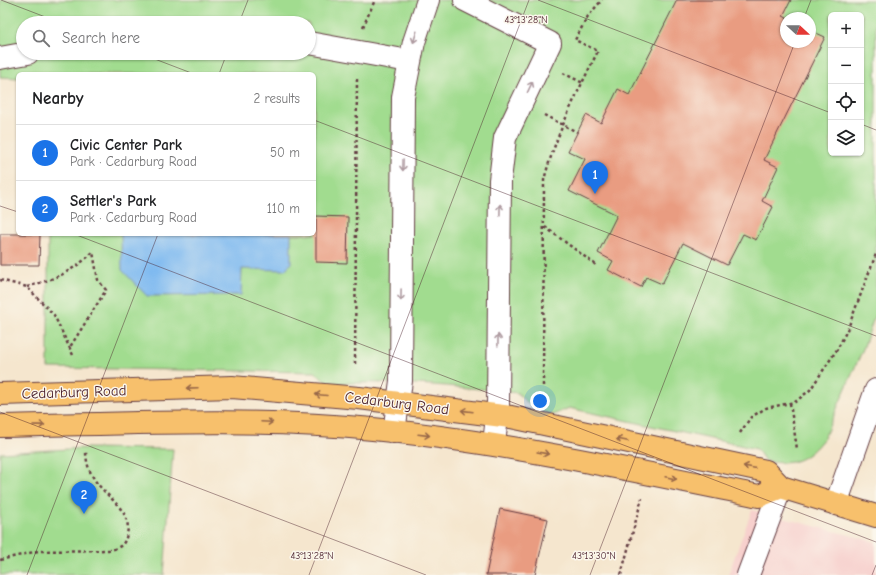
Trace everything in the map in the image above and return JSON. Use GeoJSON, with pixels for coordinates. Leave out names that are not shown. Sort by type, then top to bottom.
{"type":"FeatureCollection","features":[{"type":"Feature","properties":{"kind":"main road","name":"Cedarburg Road"},"geometry":{"type":"LineString","coordinates":[[0,394],[232,387],[398,403],[497,415],[766,471],[781,487],[876,516]]}},
{"type":"Feature","properties":{"kind":"main road","name":"Cedarburg Road"},"geometry":{"type":"LineString","coordinates":[[0,426],[252,421],[394,432],[494,444],[624,468],[759,496],[781,487]]}},
{"type":"Feature","properties":{"kind":"street"},"geometry":{"type":"LineString","coordinates":[[394,432],[401,381],[403,96],[409,61],[428,0]]}},
{"type":"Feature","properties":{"kind":"street"},"geometry":{"type":"LineString","coordinates":[[465,0],[550,43],[505,138],[500,180],[497,415],[494,444]]}},
{"type":"Feature","properties":{"kind":"street"},"geometry":{"type":"LineString","coordinates":[[316,44],[409,61]]}},
{"type":"Feature","properties":{"kind":"street"},"geometry":{"type":"LineString","coordinates":[[0,58],[16,55]]}},
{"type":"Feature","properties":{"kind":"street"},"geometry":{"type":"LineString","coordinates":[[836,504],[876,390]]}},
{"type":"Feature","properties":{"kind":"street"},"geometry":{"type":"LineString","coordinates":[[748,575],[781,487]]}},
{"type":"Feature","properties":{"kind":"path"},"geometry":{"type":"LineString","coordinates":[[362,30],[375,0]]}},
{"type":"Feature","properties":{"kind":"path"},"geometry":{"type":"LineString","coordinates":[[543,386],[544,180],[551,152],[598,51],[575,40],[588,16],[602,0]]}},
{"type":"Feature","properties":{"kind":"path"},"geometry":{"type":"LineString","coordinates":[[355,364],[357,74]]}},
{"type":"Feature","properties":{"kind":"path"},"geometry":{"type":"LineString","coordinates":[[540,114],[577,132]]}},
{"type":"Feature","properties":{"kind":"path"},"geometry":{"type":"LineString","coordinates":[[544,226],[596,265]]}},
{"type":"Feature","properties":{"kind":"path"},"geometry":{"type":"LineString","coordinates":[[27,287],[60,276],[80,264],[93,252],[98,280],[106,290],[70,347]]}},
{"type":"Feature","properties":{"kind":"path"},"geometry":{"type":"LineString","coordinates":[[740,433],[751,417],[766,408],[795,402],[810,390],[838,348],[848,328],[876,254]]}},
{"type":"Feature","properties":{"kind":"path"},"geometry":{"type":"LineString","coordinates":[[0,280],[27,287],[54,315],[73,355]]}},
{"type":"Feature","properties":{"kind":"path"},"geometry":{"type":"LineString","coordinates":[[790,404],[797,450]]}},
{"type":"Feature","properties":{"kind":"path"},"geometry":{"type":"LineString","coordinates":[[0,560],[38,551],[97,552],[111,550],[120,548],[126,541],[128,530],[126,518],[119,507],[93,478],[86,461],[86,448]]}},
{"type":"Feature","properties":{"kind":"path"},"geometry":{"type":"LineString","coordinates":[[621,575],[642,498]]}},
{"type":"Feature","properties":{"kind":"shaded area"},"geometry":{"type":"Polygon","coordinates":[[[752,510],[876,542],[876,575],[728,575],[752,510]]]}},
{"type":"Feature","properties":{"kind":"green space"},"geometry":{"type":"Polygon","coordinates":[[[0,0],[876,0],[876,312],[863,349],[824,438],[805,457],[784,463],[765,461],[757,449],[569,408],[553,415],[542,412],[533,407],[518,393],[399,383],[328,384],[315,372],[48,368],[48,236],[316,236],[316,72],[16,72],[16,78],[0,77],[0,0]]]}},
{"type":"Feature","properties":{"kind":"green space"},"geometry":{"type":"Polygon","coordinates":[[[86,448],[173,449],[164,575],[0,575],[0,453],[86,448]]]}},
{"type":"Feature","properties":{"kind":"water"},"geometry":{"type":"Polygon","coordinates":[[[121,236],[291,236],[291,263],[285,270],[242,269],[241,295],[147,296],[122,270],[121,236]]]}},
{"type":"Feature","properties":{"kind":"building"},"geometry":{"type":"Polygon","coordinates":[[[677,0],[791,0],[785,12],[780,12],[780,48],[816,48],[816,33],[825,37],[764,160],[778,167],[762,201],[773,207],[756,240],[743,234],[727,265],[683,243],[662,284],[646,277],[641,287],[608,270],[613,261],[598,253],[617,215],[569,191],[585,159],[568,151],[586,115],[601,123],[618,89],[629,95],[677,0]]]}},
{"type":"Feature","properties":{"kind":"building"},"geometry":{"type":"Polygon","coordinates":[[[316,216],[348,217],[347,263],[316,262],[316,216]]]}},
{"type":"Feature","properties":{"kind":"building"},"geometry":{"type":"Polygon","coordinates":[[[0,234],[40,236],[39,265],[0,265],[0,234]]]}},
{"type":"Feature","properties":{"kind":"building"},"geometry":{"type":"Polygon","coordinates":[[[500,509],[548,519],[535,575],[486,575],[500,509]]]}},
{"type":"Feature","properties":{"kind":"place","name":"Civic Center Park"},"geometry":{"type":"Point","coordinates":[595,194]}},
{"type":"Feature","properties":{"kind":"place","name":"Settler's Park"},"geometry":{"type":"Point","coordinates":[84,514]}}]}
